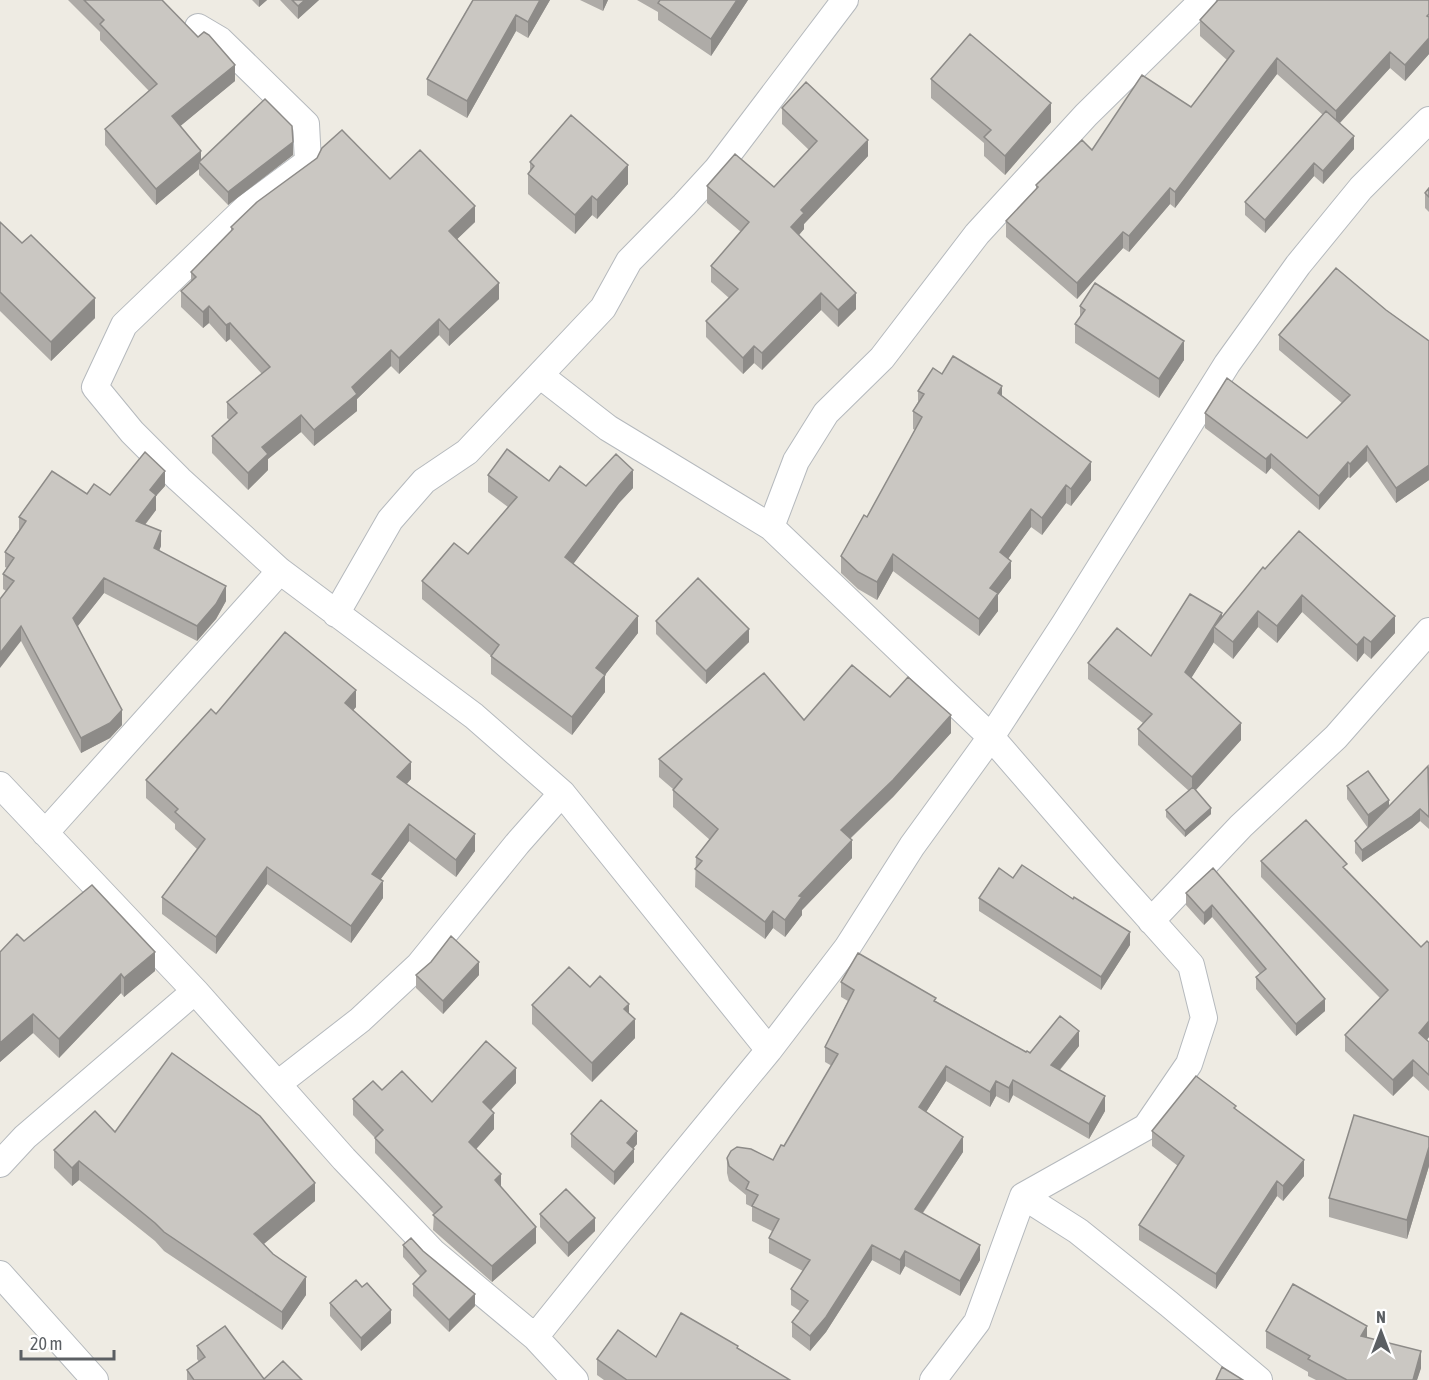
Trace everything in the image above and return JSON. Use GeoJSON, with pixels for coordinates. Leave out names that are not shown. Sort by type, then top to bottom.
{"type":"FeatureCollection","features":[{"type":"Feature","properties":{"kind":"street"},"geometry":{"type":"LineString","coordinates":[[336,614],[390,520],[424,481],[466,452],[541,376],[603,308],[629,261],[717,169],[845,0]]}},
{"type":"Feature","properties":{"kind":"street"},"geometry":{"type":"LineString","coordinates":[[771,527],[796,461],[826,413],[882,358],[977,234],[1086,115],[1203,0]]}},
{"type":"Feature","properties":{"kind":"street"},"geometry":{"type":"LineString","coordinates":[[198,27],[220,39],[306,124],[308,162],[246,207],[124,325],[95,387],[132,432],[179,479],[280,571],[474,717],[562,793],[769,1050]]}},
{"type":"Feature","properties":{"kind":"street"},"geometry":{"type":"LineString","coordinates":[[535,1337],[769,1050],[847,948],[912,846],[991,737],[1227,363],[1298,265],[1361,188],[1429,120]]}},
{"type":"Feature","properties":{"kind":"street"},"geometry":{"type":"LineString","coordinates":[[541,376],[608,428],[771,527],[991,737],[1191,964],[1204,1018],[1189,1064],[1146,1127],[1023,1196],[977,1322],[933,1380]]}},
{"type":"Feature","properties":{"kind":"street"},"geometry":{"type":"LineString","coordinates":[[45,833],[280,571]]}},
{"type":"Feature","properties":{"kind":"street"},"geometry":{"type":"LineString","coordinates":[[1151,921],[1241,826],[1336,737],[1429,631]]}},
{"type":"Feature","properties":{"kind":"street"},"geometry":{"type":"LineString","coordinates":[[0,785],[195,991],[344,1159],[433,1252],[535,1337],[575,1380]]}},
{"type":"Feature","properties":{"kind":"street"},"geometry":{"type":"LineString","coordinates":[[279,1083],[360,1020],[419,964],[517,844],[562,793]]}},
{"type":"Feature","properties":{"kind":"street"},"geometry":{"type":"LineString","coordinates":[[0,1164],[25,1137],[195,991]]}},
{"type":"Feature","properties":{"kind":"street"},"geometry":{"type":"LineString","coordinates":[[1023,1196],[1078,1231],[1170,1304],[1259,1380]]}},
{"type":"Feature","properties":{"kind":"street"},"geometry":{"type":"LineString","coordinates":[[0,1274],[95,1380]]}},
{"type":"Feature","properties":{"kind":"building"},"geometry":{"type":"Polygon","coordinates":[[[84,0],[162,0],[198,37],[204,32],[209,35],[235,65],[172,116],[201,151],[156,189],[105,129],[157,84],[100,24],[104,20],[84,0]]]}},
{"type":"Feature","properties":{"kind":"building"},"geometry":{"type":"Polygon","coordinates":[[[292,0],[305,0],[298,6],[292,0]]]}},
{"type":"Feature","properties":{"kind":"building"},"geometry":{"type":"Polygon","coordinates":[[[473,0],[540,0],[528,22],[516,15],[467,101],[427,79],[473,0]]]}},
{"type":"Feature","properties":{"kind":"building"},"geometry":{"type":"Polygon","coordinates":[[[660,0],[737,0],[711,39],[658,3],[660,0]]]}},
{"type":"Feature","properties":{"kind":"building"},"geometry":{"type":"Polygon","coordinates":[[[1218,0],[1429,0],[1427,16],[1429,17],[1429,38],[1405,65],[1390,52],[1336,111],[1277,58],[1175,192],[1170,188],[1129,236],[1123,232],[1077,283],[1006,221],[1038,187],[1036,185],[1082,140],[1092,150],[1142,75],[1191,107],[1234,51],[1200,20],[1218,0]]]}},
{"type":"Feature","properties":{"kind":"building"},"geometry":{"type":"Polygon","coordinates":[[[970,34],[1051,103],[1005,156],[984,137],[991,130],[931,79],[970,34]]]}},
{"type":"Feature","properties":{"kind":"building"},"geometry":{"type":"Polygon","coordinates":[[[806,82],[868,140],[801,210],[804,213],[791,227],[856,293],[838,310],[821,293],[762,353],[754,346],[743,358],[706,321],[738,289],[711,266],[749,222],[707,186],[735,154],[774,187],[817,141],[782,108],[806,82]]]}},
{"type":"Feature","properties":{"kind":"building"},"geometry":{"type":"Polygon","coordinates":[[[265,99],[292,126],[293,142],[228,192],[199,162],[265,99]]]}},
{"type":"Feature","properties":{"kind":"building"},"geometry":{"type":"Polygon","coordinates":[[[1326,111],[1354,136],[1323,171],[1314,163],[1265,220],[1245,202],[1326,111]]]}},
{"type":"Feature","properties":{"kind":"building"},"geometry":{"type":"Polygon","coordinates":[[[571,115],[628,165],[597,200],[592,196],[575,215],[528,174],[534,166],[530,162],[571,115]]]}},
{"type":"Feature","properties":{"kind":"building"},"geometry":{"type":"Polygon","coordinates":[[[342,130],[390,179],[420,150],[475,206],[449,231],[499,283],[449,330],[439,319],[399,358],[391,350],[352,387],[357,394],[314,430],[301,415],[262,447],[268,454],[248,473],[212,436],[237,413],[227,402],[270,367],[230,323],[226,325],[209,306],[203,312],[181,291],[196,277],[191,272],[233,229],[231,227],[257,202],[317,158],[322,148],[342,130]]]}},
{"type":"Feature","properties":{"kind":"building"},"geometry":{"type":"Polygon","coordinates":[[[0,222],[22,243],[31,235],[95,298],[51,342],[0,292],[0,222]]]}},
{"type":"Feature","properties":{"kind":"building"},"geometry":{"type":"Polygon","coordinates":[[[1336,268],[1386,310],[1429,341],[1429,465],[1396,488],[1367,446],[1350,464],[1348,462],[1319,496],[1271,454],[1266,459],[1205,413],[1227,378],[1307,438],[1350,395],[1279,335],[1336,268]]]}},
{"type":"Feature","properties":{"kind":"building"},"geometry":{"type":"Polygon","coordinates":[[[1095,283],[1184,341],[1159,379],[1075,324],[1085,310],[1080,306],[1095,283]]]}},
{"type":"Feature","properties":{"kind":"building"},"geometry":{"type":"Polygon","coordinates":[[[953,356],[1002,386],[998,393],[1091,462],[1071,489],[1066,485],[1042,518],[1031,509],[1000,552],[1011,561],[990,588],[998,593],[979,619],[893,554],[877,582],[858,572],[841,556],[864,515],[867,517],[922,417],[913,411],[924,394],[918,391],[933,368],[942,374],[953,356]]]}},
{"type":"Feature","properties":{"kind":"building"},"geometry":{"type":"Polygon","coordinates":[[[507,449],[549,481],[560,466],[586,486],[616,454],[633,470],[565,557],[638,616],[596,668],[605,675],[572,717],[491,656],[499,645],[422,581],[454,543],[468,554],[517,497],[488,475],[507,449]]]}},
{"type":"Feature","properties":{"kind":"building"},"geometry":{"type":"Polygon","coordinates":[[[145,452],[165,471],[150,490],[156,495],[136,521],[161,531],[154,548],[226,586],[216,604],[197,626],[104,578],[73,618],[122,710],[110,723],[81,738],[21,626],[0,653],[0,599],[14,581],[3,574],[14,558],[5,552],[26,521],[19,517],[52,471],[87,494],[94,484],[110,495],[145,452]]]}},
{"type":"Feature","properties":{"kind":"building"},"geometry":{"type":"Polygon","coordinates":[[[1299,531],[1395,616],[1371,642],[1364,637],[1357,645],[1302,595],[1277,626],[1258,611],[1233,642],[1214,627],[1263,567],[1265,569],[1299,531]]]}},
{"type":"Feature","properties":{"kind":"building"},"geometry":{"type":"Polygon","coordinates":[[[698,578],[749,629],[706,671],[656,621],[698,578]]]}},
{"type":"Feature","properties":{"kind":"building"},"geometry":{"type":"Polygon","coordinates":[[[1190,594],[1222,613],[1185,672],[1241,723],[1192,777],[1138,729],[1152,714],[1088,663],[1117,628],[1151,656],[1190,594]]]}},
{"type":"Feature","properties":{"kind":"building"},"geometry":{"type":"Polygon","coordinates":[[[285,632],[356,690],[345,703],[411,762],[397,777],[475,834],[456,860],[409,824],[372,874],[383,881],[351,926],[267,867],[216,937],[162,897],[205,839],[175,812],[178,809],[146,780],[211,709],[216,714],[285,632]]]}},
{"type":"Feature","properties":{"kind":"building"},"geometry":{"type":"Polygon","coordinates":[[[852,665],[890,697],[908,677],[951,715],[893,780],[841,830],[852,840],[799,896],[802,897],[785,920],[773,911],[765,922],[695,869],[702,861],[696,857],[718,829],[673,790],[682,779],[659,759],[764,673],[804,720],[852,665]]]}},
{"type":"Feature","properties":{"kind":"building"},"geometry":{"type":"Polygon","coordinates":[[[1428,766],[1429,817],[1420,809],[1362,850],[1355,841],[1428,766]]]}},
{"type":"Feature","properties":{"kind":"building"},"geometry":{"type":"Polygon","coordinates":[[[1368,771],[1389,800],[1368,815],[1347,786],[1368,771]]]}},
{"type":"Feature","properties":{"kind":"building"},"geometry":{"type":"Polygon","coordinates":[[[1193,787],[1211,808],[1185,831],[1166,810],[1193,787]]]}},
{"type":"Feature","properties":{"kind":"building"},"geometry":{"type":"Polygon","coordinates":[[[1306,820],[1347,864],[1343,867],[1421,947],[1427,941],[1429,943],[1429,1021],[1419,1033],[1429,1042],[1429,1075],[1413,1060],[1393,1080],[1345,1035],[1388,990],[1261,861],[1306,820]]]}},
{"type":"Feature","properties":{"kind":"building"},"geometry":{"type":"Polygon","coordinates":[[[1022,865],[1073,899],[1074,897],[1130,932],[1101,977],[979,898],[999,868],[1013,878],[1022,865]]]}},
{"type":"Feature","properties":{"kind":"building"},"geometry":{"type":"Polygon","coordinates":[[[1213,868],[1325,999],[1296,1024],[1256,977],[1266,969],[1212,905],[1204,913],[1186,893],[1213,868]]]}},
{"type":"Feature","properties":{"kind":"building"},"geometry":{"type":"Polygon","coordinates":[[[92,885],[155,952],[124,978],[121,974],[59,1039],[33,1014],[0,1043],[0,952],[17,934],[24,941],[92,885]]]}},
{"type":"Feature","properties":{"kind":"building"},"geometry":{"type":"Polygon","coordinates":[[[451,936],[479,962],[443,1001],[416,975],[431,962],[451,936]]]}},
{"type":"Feature","properties":{"kind":"building"},"geometry":{"type":"Polygon","coordinates":[[[858,953],[936,998],[934,1001],[1026,1052],[1030,1053],[1060,1016],[1079,1031],[1051,1065],[1105,1096],[1089,1124],[1013,1080],[1009,1088],[996,1081],[990,1092],[946,1066],[919,1107],[963,1137],[915,1209],[980,1245],[960,1281],[905,1251],[900,1260],[872,1245],[826,1317],[810,1336],[792,1322],[808,1301],[791,1289],[810,1260],[769,1238],[779,1219],[752,1206],[758,1195],[746,1189],[749,1182],[729,1166],[727,1158],[737,1147],[751,1149],[773,1160],[781,1145],[784,1146],[838,1054],[825,1047],[854,990],[841,982],[858,953]]]}},
{"type":"Feature","properties":{"kind":"building"},"geometry":{"type":"Polygon","coordinates":[[[569,967],[590,987],[600,976],[629,1004],[624,1009],[635,1019],[592,1063],[532,1005],[569,967]]]}},
{"type":"Feature","properties":{"kind":"building"},"geometry":{"type":"Polygon","coordinates":[[[486,1041],[516,1068],[483,1102],[494,1113],[469,1142],[501,1174],[495,1180],[536,1227],[492,1266],[433,1215],[442,1207],[375,1138],[383,1130],[353,1099],[373,1081],[382,1090],[402,1071],[432,1102],[486,1041]]]}},
{"type":"Feature","properties":{"kind":"building"},"geometry":{"type":"Polygon","coordinates":[[[172,1053],[260,1116],[315,1183],[254,1234],[273,1254],[306,1277],[282,1312],[164,1232],[79,1161],[72,1168],[54,1150],[95,1111],[115,1132],[172,1053]]]}},
{"type":"Feature","properties":{"kind":"building"},"geometry":{"type":"Polygon","coordinates":[[[1196,1076],[1236,1106],[1234,1108],[1304,1160],[1283,1186],[1277,1181],[1216,1274],[1139,1225],[1184,1156],[1152,1131],[1196,1076]]]}},
{"type":"Feature","properties":{"kind":"building"},"geometry":{"type":"Polygon","coordinates":[[[601,1100],[637,1131],[627,1143],[634,1149],[614,1172],[571,1134],[601,1100]]]}},
{"type":"Feature","properties":{"kind":"building"},"geometry":{"type":"Polygon","coordinates":[[[1354,1115],[1429,1137],[1429,1147],[1407,1220],[1329,1198],[1354,1115]]]}},
{"type":"Feature","properties":{"kind":"building"},"geometry":{"type":"Polygon","coordinates":[[[566,1189],[595,1218],[568,1243],[540,1214],[566,1189]]]}},
{"type":"Feature","properties":{"kind":"building"},"geometry":{"type":"Polygon","coordinates":[[[411,1238],[423,1251],[475,1294],[449,1320],[413,1284],[426,1271],[403,1245],[411,1238]]]}},
{"type":"Feature","properties":{"kind":"building"},"geometry":{"type":"Polygon","coordinates":[[[356,1280],[362,1287],[367,1283],[391,1310],[361,1338],[330,1303],[356,1280]]]}},
{"type":"Feature","properties":{"kind":"building"},"geometry":{"type":"Polygon","coordinates":[[[1293,1284],[1367,1326],[1361,1336],[1421,1351],[1413,1380],[1347,1380],[1308,1359],[1310,1356],[1266,1331],[1293,1284]]]}},
{"type":"Feature","properties":{"kind":"building"},"geometry":{"type":"Polygon","coordinates":[[[681,1313],[790,1380],[627,1380],[597,1359],[618,1330],[656,1357],[681,1313]]]}},
{"type":"Feature","properties":{"kind":"building"},"geometry":{"type":"Polygon","coordinates":[[[225,1326],[264,1379],[283,1361],[302,1380],[194,1380],[187,1370],[205,1357],[197,1346],[225,1326]]]}},
{"type":"Feature","properties":{"kind":"building"},"geometry":{"type":"Polygon","coordinates":[[[1222,1367],[1243,1380],[1216,1380],[1222,1367]]]}}]}
